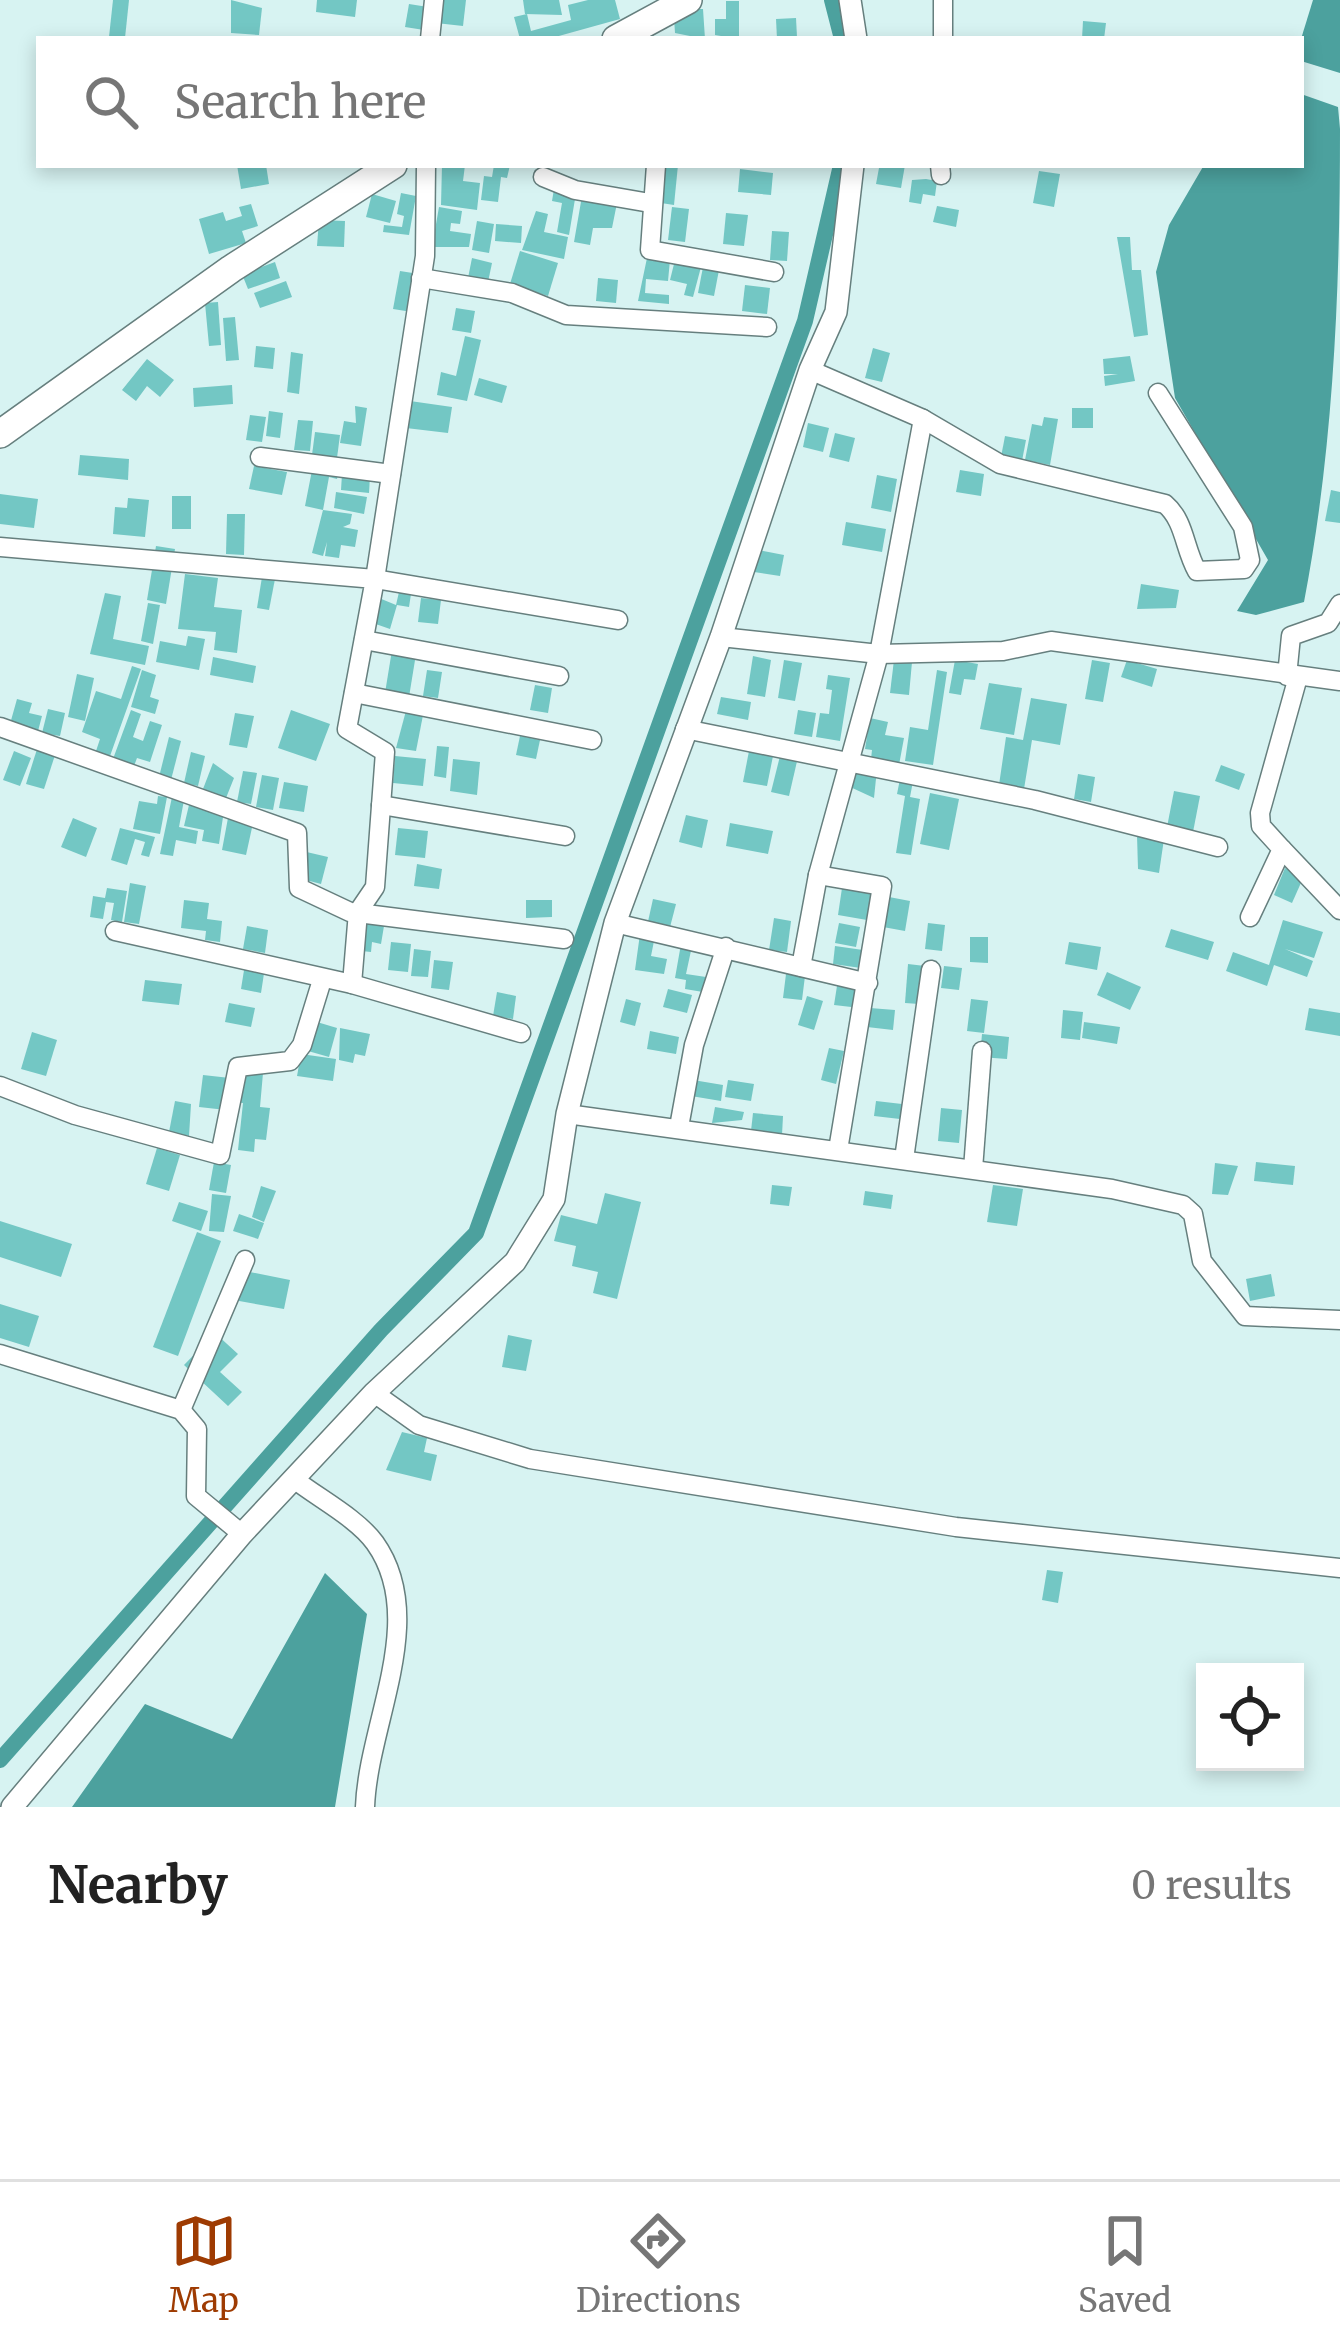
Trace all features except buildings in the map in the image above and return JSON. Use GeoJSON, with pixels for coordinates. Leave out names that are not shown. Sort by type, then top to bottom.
{"type":"FeatureCollection","features":[{"type":"Feature","properties":{"kind":"main road"},"geometry":{"type":"LineString","coordinates":[[653,29],[688,0]]}},
{"type":"Feature","properties":{"kind":"main road"},"geometry":{"type":"LineString","coordinates":[[0,434],[232,269],[388,168]]}},
{"type":"Feature","properties":{"kind":"street"},"geometry":{"type":"LineString","coordinates":[[423,0],[434,1],[430,36]]}},
{"type":"Feature","properties":{"kind":"street"},"geometry":{"type":"LineString","coordinates":[[850,0],[856,36]]}},
{"type":"Feature","properties":{"kind":"street"},"geometry":{"type":"LineString","coordinates":[[943,0],[944,36]]}},
{"type":"Feature","properties":{"kind":"street"},"geometry":{"type":"LineString","coordinates":[[352,984],[358,912],[375,887],[385,752],[347,729],[421,278],[426,168]]}},
{"type":"Feature","properties":{"kind":"street"},"geometry":{"type":"LineString","coordinates":[[656,168],[650,250],[774,272]]}},
{"type":"Feature","properties":{"kind":"street"},"geometry":{"type":"LineString","coordinates":[[11,1807],[242,1534],[374,1393],[515,1262],[554,1199],[567,1114],[615,923],[721,638],[810,370],[836,312],[854,168]]}},
{"type":"Feature","properties":{"kind":"street"},"geometry":{"type":"LineString","coordinates":[[544,177],[575,190],[650,203]]}},
{"type":"Feature","properties":{"kind":"street"},"geometry":{"type":"LineString","coordinates":[[421,278],[512,292],[566,315],[767,327]]}},
{"type":"Feature","properties":{"kind":"street"},"geometry":{"type":"LineString","coordinates":[[810,370],[923,419],[1000,464],[1165,504],[1178,516],[1186,551],[1197,571],[1244,569],[1250,560],[1243,527],[1158,393]]}},
{"type":"Feature","properties":{"kind":"street"},"geometry":{"type":"LineString","coordinates":[[801,967],[818,875],[880,654],[923,419]]}},
{"type":"Feature","properties":{"kind":"street"},"geometry":{"type":"LineString","coordinates":[[260,457],[391,474]]}},
{"type":"Feature","properties":{"kind":"street"},"geometry":{"type":"LineString","coordinates":[[0,547],[375,579],[618,620]]}},
{"type":"Feature","properties":{"kind":"street"},"geometry":{"type":"LineString","coordinates":[[1340,604],[1328,623],[1291,636],[1293,676],[1260,813],[1261,826],[1340,910]]}},
{"type":"Feature","properties":{"kind":"street"},"geometry":{"type":"LineString","coordinates":[[721,638],[880,654],[1003,651],[1051,641],[1340,680]]}},
{"type":"Feature","properties":{"kind":"street"},"geometry":{"type":"LineString","coordinates":[[364,640],[559,676]]}},
{"type":"Feature","properties":{"kind":"street"},"geometry":{"type":"LineString","coordinates":[[353,693],[592,740]]}},
{"type":"Feature","properties":{"kind":"street"},"geometry":{"type":"LineString","coordinates":[[0,727],[297,833],[299,888],[358,912],[564,939]]}},
{"type":"Feature","properties":{"kind":"street"},"geometry":{"type":"LineString","coordinates":[[685,729],[1035,800],[1218,847]]}},
{"type":"Feature","properties":{"kind":"street"},"geometry":{"type":"LineString","coordinates":[[381,805],[565,836]]}},
{"type":"Feature","properties":{"kind":"street"},"geometry":{"type":"LineString","coordinates":[[1250,917],[1282,849]]}},
{"type":"Feature","properties":{"kind":"street"},"geometry":{"type":"LineString","coordinates":[[818,875],[882,886],[838,1150]]}},
{"type":"Feature","properties":{"kind":"street"},"geometry":{"type":"LineString","coordinates":[[615,923],[868,983]]}},
{"type":"Feature","properties":{"kind":"street"},"geometry":{"type":"LineString","coordinates":[[115,931],[352,984],[521,1033]]}},
{"type":"Feature","properties":{"kind":"street"},"geometry":{"type":"LineString","coordinates":[[680,1127],[694,1045],[726,946]]}},
{"type":"Feature","properties":{"kind":"street"},"geometry":{"type":"LineString","coordinates":[[904,1159],[931,970]]}},
{"type":"Feature","properties":{"kind":"street"},"geometry":{"type":"LineString","coordinates":[[0,1086],[75,1115],[220,1155],[238,1067],[290,1061],[302,1045],[322,980]]}},
{"type":"Feature","properties":{"kind":"street"},"geometry":{"type":"LineString","coordinates":[[974,1169],[982,1051]]}},
{"type":"Feature","properties":{"kind":"street"},"geometry":{"type":"LineString","coordinates":[[567,1114],[974,1169],[1183,1205],[1192,1214],[1202,1261],[1245,1316],[1340,1320]]}},
{"type":"Feature","properties":{"kind":"street"},"geometry":{"type":"LineString","coordinates":[[181,1410],[245,1260]]}},
{"type":"Feature","properties":{"kind":"street"},"geometry":{"type":"LineString","coordinates":[[0,1354],[181,1410],[196,1429],[196,1496],[242,1534]]}},
{"type":"Feature","properties":{"kind":"street"},"geometry":{"type":"LineString","coordinates":[[374,1393],[419,1425],[530,1459],[956,1528],[1340,1568]]}},
{"type":"Feature","properties":{"kind":"street"},"geometry":{"type":"LineString","coordinates":[[294,1479],[373,1540],[395,1582],[398,1634],[373,1741],[365,1807]]}},
{"type":"Feature","properties":{"kind":"water"},"geometry":{"type":"Polygon","coordinates":[[[1313,0],[1340,0],[1340,73],[1304,62],[1302,36],[1313,0]]]}},
{"type":"Feature","properties":{"kind":"water"},"geometry":{"type":"Polygon","coordinates":[[[1304,95],[1338,107],[1339,248],[1329,425],[1304,602],[1256,615],[1237,611],[1268,560],[1175,398],[1156,272],[1169,225],[1202,168],[1304,168],[1304,95]]]}},
{"type":"Feature","properties":{"kind":"water"},"geometry":{"type":"Polygon","coordinates":[[[325,1573],[367,1614],[335,1807],[72,1807],[145,1704],[232,1739],[325,1573]]]}},
{"type":"Feature","properties":{"kind":"waterway"},"geometry":{"type":"LineString","coordinates":[[832,0],[841,36]]}},
{"type":"Feature","properties":{"kind":"waterway"},"geometry":{"type":"LineString","coordinates":[[0,1760],[381,1330],[476,1233],[805,321],[840,168]]}}]}
